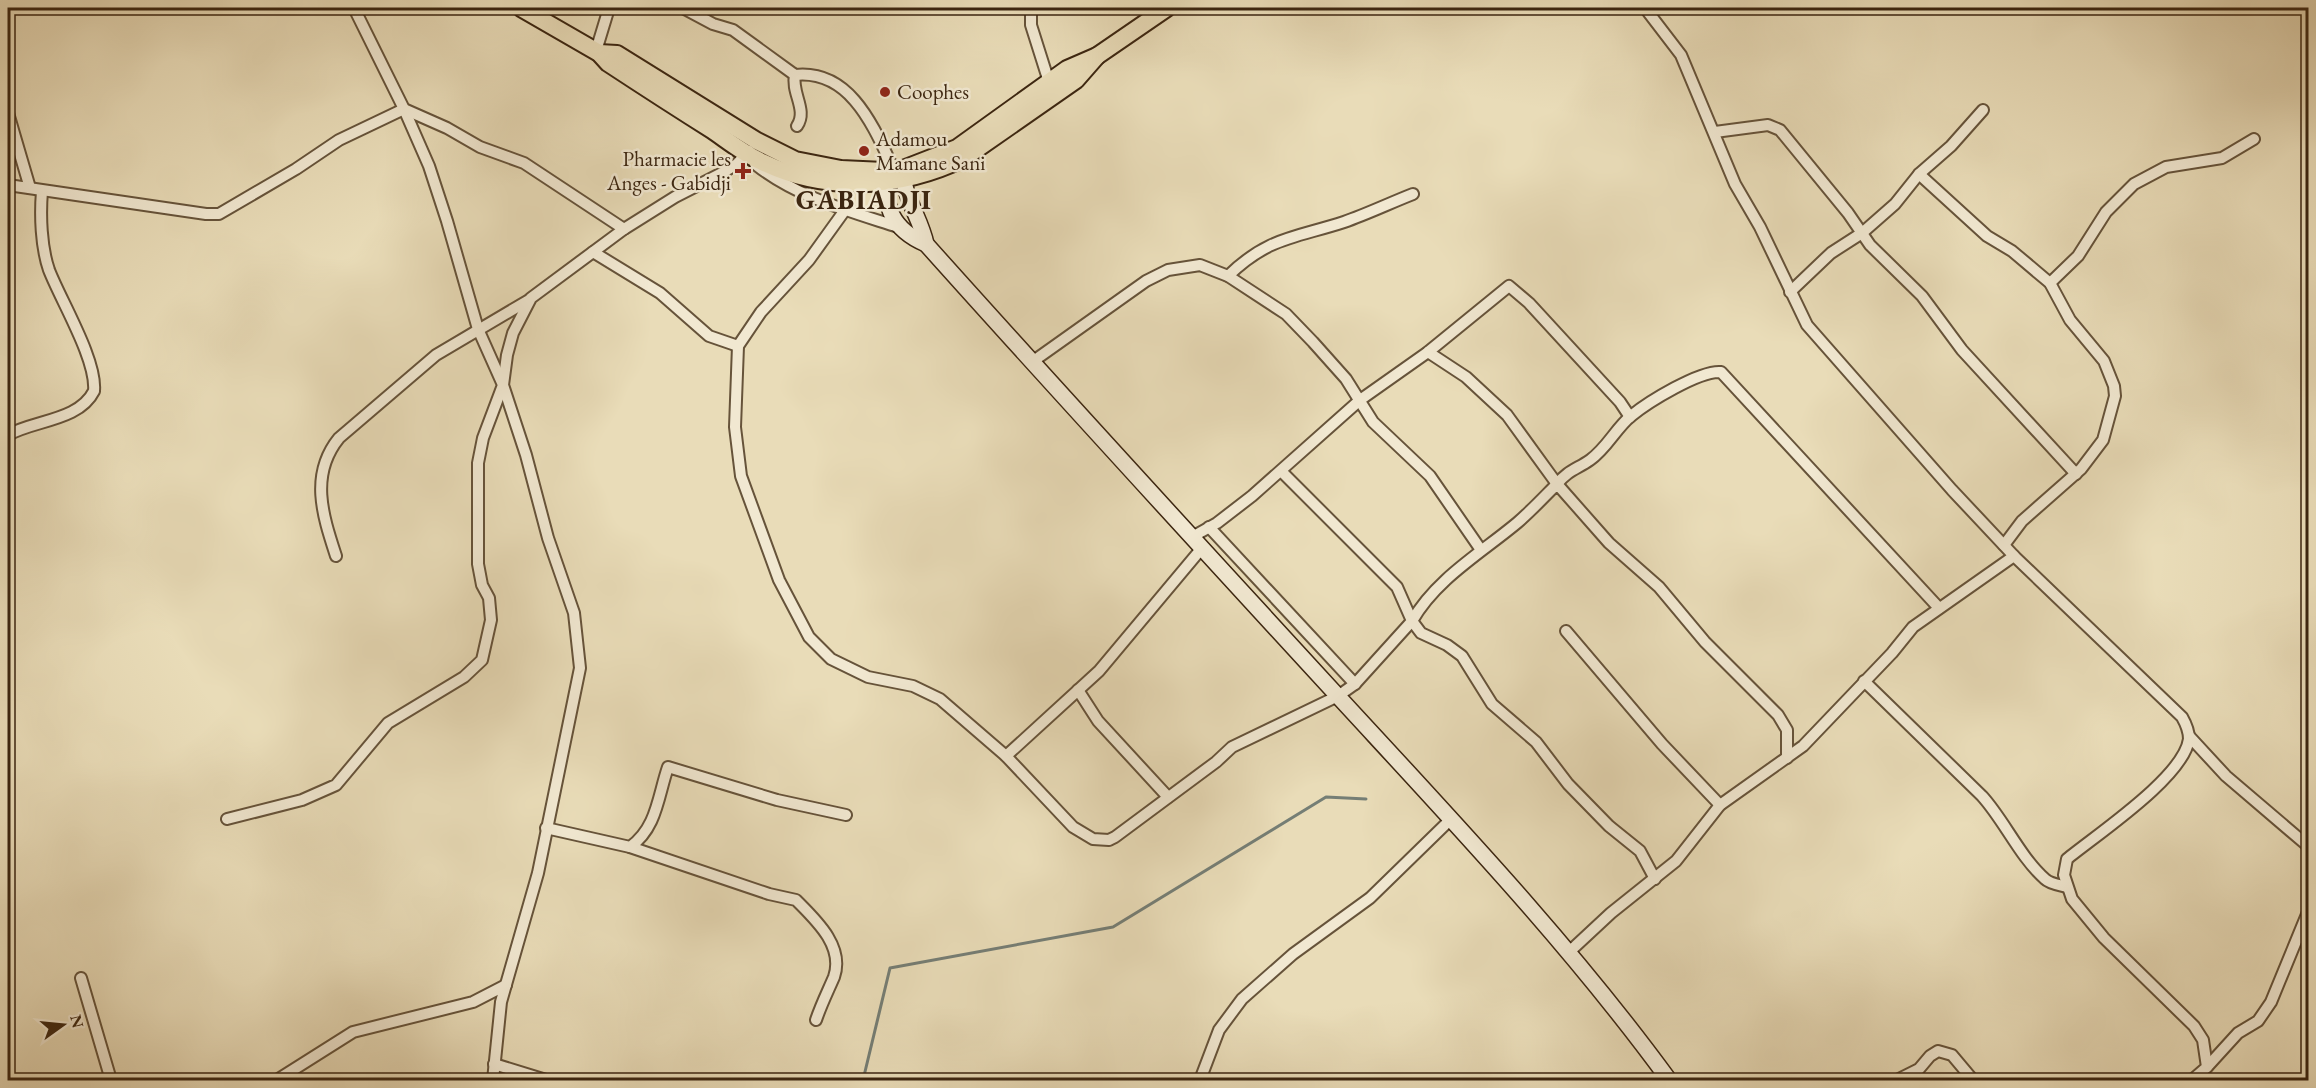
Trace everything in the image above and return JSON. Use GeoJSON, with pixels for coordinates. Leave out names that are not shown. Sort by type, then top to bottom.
{"type":"FeatureCollection","features":[{"type":"Feature","properties":{"kind":"main road"},"geometry":{"type":"LineString","coordinates":[[520,8],[598,52],[608,63],[750,150],[762,162],[812,179],[860,184],[894,174],[957,148],[1067,69],[1097,56],[1167,8]]}},
{"type":"Feature","properties":{"kind":"main road"},"geometry":{"type":"LineString","coordinates":[[894,174],[922,176],[964,158],[1076,80],[1097,56]]}},
{"type":"Feature","properties":{"kind":"street"},"geometry":{"type":"LineString","coordinates":[[354,8],[404,109],[429,166],[478,329],[503,385],[526,455],[548,538],[574,613],[580,660],[562,769],[546,828],[538,873],[497,1023],[493,1080]]}},
{"type":"Feature","properties":{"kind":"street"},"geometry":{"type":"LineString","coordinates":[[598,52],[609,8]]}},
{"type":"Feature","properties":{"kind":"street"},"geometry":{"type":"LineString","coordinates":[[683,8],[713,24],[733,30],[795,75],[805,73],[814,75],[844,90],[861,106],[922,228],[926,244]]}},
{"type":"Feature","properties":{"kind":"street"},"geometry":{"type":"LineString","coordinates":[[1031,8],[1031,25],[1049,82]]}},
{"type":"Feature","properties":{"kind":"street"},"geometry":{"type":"LineString","coordinates":[[1645,8],[1664,28],[1681,55],[1735,184],[1760,227],[1807,325],[1952,490],[2014,556],[2182,717],[2189,736],[2226,776],[2308,846]]}},
{"type":"Feature","properties":{"kind":"street"},"geometry":{"type":"LineString","coordinates":[[795,75],[794,88],[801,114],[797,126]]}},
{"type":"Feature","properties":{"kind":"street"},"geometry":{"type":"LineString","coordinates":[[8,185],[219,214],[296,170],[339,140],[404,109],[447,128],[480,147],[524,163],[624,229]]}},
{"type":"Feature","properties":{"kind":"street"},"geometry":{"type":"LineString","coordinates":[[1790,292],[1832,253],[1862,233],[1904,195],[1919,174],[1951,146],[1983,110]]}},
{"type":"Feature","properties":{"kind":"street"},"geometry":{"type":"LineString","coordinates":[[8,113],[30,188]]}},
{"type":"Feature","properties":{"kind":"street"},"geometry":{"type":"LineString","coordinates":[[1715,132],[1768,125],[1780,130],[1894,271],[1923,296],[1962,350],[2076,474]]}},
{"type":"Feature","properties":{"kind":"street"},"geometry":{"type":"LineString","coordinates":[[2050,283],[2078,256],[2106,212],[2134,184],[2166,167],[2222,158],[2254,139]]}},
{"type":"Feature","properties":{"kind":"street"},"geometry":{"type":"LineString","coordinates":[[336,556],[327,527],[320,487],[325,459],[330,449],[424,364],[531,298],[624,229],[675,197],[722,173],[750,150],[784,185],[845,210],[898,227]]}},
{"type":"Feature","properties":{"kind":"street"},"geometry":{"type":"LineString","coordinates":[[894,174],[891,214],[898,227],[909,237],[926,244],[1338,696],[1613,1004],[1669,1080]]}},
{"type":"Feature","properties":{"kind":"street"},"geometry":{"type":"LineString","coordinates":[[1919,174],[1987,236],[2012,251],[2050,283],[2070,320],[2104,361],[2114,386],[2115,396],[2106,431],[2076,474],[2022,521],[2004,545]]}},
{"type":"Feature","properties":{"kind":"street"},"geometry":{"type":"LineString","coordinates":[[8,435],[21,428],[70,411],[87,402],[94,392],[90,364],[48,267],[40,210],[42,191]]}},
{"type":"Feature","properties":{"kind":"street"},"geometry":{"type":"LineString","coordinates":[[1228,276],[1244,261],[1283,238],[1344,222],[1413,194]]}},
{"type":"Feature","properties":{"kind":"street"},"geometry":{"type":"LineString","coordinates":[[845,210],[809,260],[761,312],[738,346],[735,427],[741,476],[779,580],[809,637],[831,659],[868,677],[913,686],[934,695],[1006,756],[1073,827],[1093,839],[1109,840],[1115,837],[1216,762],[1232,747],[1338,696],[1355,684],[1412,621],[1420,607],[1481,550],[1517,523],[1563,476],[1591,460],[1630,417],[1706,373],[1721,372],[1940,608]]}},
{"type":"Feature","properties":{"kind":"street"},"geometry":{"type":"LineString","coordinates":[[593,252],[660,293],[710,336],[738,346]]}},
{"type":"Feature","properties":{"kind":"street"},"geometry":{"type":"LineString","coordinates":[[1032,362],[1146,281],[1168,270],[1184,265],[1200,265],[1228,276],[1286,314],[1346,379],[1373,422],[1430,476],[1481,550]]}},
{"type":"Feature","properties":{"kind":"street"},"geometry":{"type":"LineString","coordinates":[[1006,756],[1099,671],[1209,527],[1281,471],[1360,400],[1428,352],[1509,286],[1529,303],[1620,402],[1630,417]]}},
{"type":"Feature","properties":{"kind":"street"},"geometry":{"type":"LineString","coordinates":[[227,819],[302,800],[336,785],[388,723],[464,677],[482,660],[491,620],[489,598],[482,585],[478,564],[478,463],[483,438],[503,385],[513,333],[531,298]]}},
{"type":"Feature","properties":{"kind":"street"},"geometry":{"type":"LineString","coordinates":[[1428,352],[1466,377],[1507,415],[1557,484],[1610,543],[1659,587],[1705,642],[1778,715],[1787,730],[1787,758]]}},
{"type":"Feature","properties":{"kind":"street"},"geometry":{"type":"LineString","coordinates":[[1281,471],[1397,587],[1412,621],[1421,633],[1447,645],[1462,656],[1492,704],[1536,742],[1568,784],[1609,826],[1640,851],[1655,879]]}},
{"type":"Feature","properties":{"kind":"street"},"geometry":{"type":"LineString","coordinates":[[1209,527],[1247,565],[1355,684]]}},
{"type":"Feature","properties":{"kind":"street"},"geometry":{"type":"LineString","coordinates":[[1568,953],[1611,913],[1676,861],[1720,805],[1803,746],[1892,653],[1913,627],[2014,556]]}},
{"type":"Feature","properties":{"kind":"street"},"geometry":{"type":"LineString","coordinates":[[1566,631],[1662,744],[1720,805]]}},
{"type":"Feature","properties":{"kind":"street"},"geometry":{"type":"LineString","coordinates":[[1864,681],[1982,796],[2013,840],[2045,879],[2067,887]]}},
{"type":"Feature","properties":{"kind":"street"},"geometry":{"type":"LineString","coordinates":[[1078,690],[1098,721],[1168,797]]}},
{"type":"Feature","properties":{"kind":"street"},"geometry":{"type":"LineString","coordinates":[[2189,736],[2180,758],[2163,779],[2119,819],[2067,859],[2064,875],[2072,899],[2104,938],[2194,1026],[2203,1040],[2208,1066]]}},
{"type":"Feature","properties":{"kind":"street"},"geometry":{"type":"LineString","coordinates":[[630,847],[645,832],[657,812],[657,797],[668,767],[777,800],[846,815]]}},
{"type":"Feature","properties":{"kind":"street"},"geometry":{"type":"LineString","coordinates":[[1200,1080],[1219,1030],[1242,999],[1293,954],[1370,898],[1450,820]]}},
{"type":"Feature","properties":{"kind":"street"},"geometry":{"type":"LineString","coordinates":[[546,828],[630,847],[769,894],[796,900],[831,941],[837,954],[835,973],[822,998],[816,1020]]}},
{"type":"Feature","properties":{"kind":"street"},"geometry":{"type":"LineString","coordinates":[[2192,1080],[2238,1033],[2258,1021],[2271,1002],[2308,912]]}},
{"type":"Feature","properties":{"kind":"street"},"geometry":{"type":"LineString","coordinates":[[81,978],[111,1080]]}},
{"type":"Feature","properties":{"kind":"street"},"geometry":{"type":"LineString","coordinates":[[277,1080],[353,1032],[473,1002],[506,985]]}},
{"type":"Feature","properties":{"kind":"street"},"geometry":{"type":"LineString","coordinates":[[1897,1080],[1911,1075],[1938,1051],[1952,1055],[1973,1080]]}},
{"type":"Feature","properties":{"kind":"street"},"geometry":{"type":"LineString","coordinates":[[494,1064],[546,1080]]}},
{"type":"Feature","properties":{"kind":"street"},"geometry":{"type":"LineString","coordinates":[[1005,1080],[1011,1080]]}},
{"type":"Feature","properties":{"kind":"waterway"},"geometry":{"type":"LineString","coordinates":[[863,1080],[890,968],[1113,927],[1326,797],[1366,799]]}},
{"type":"Feature","properties":{"kind":"place","name":"Coophes"},"geometry":{"type":"Point","coordinates":[885,92]}},
{"type":"Feature","properties":{"kind":"place","name":"Adamou Mamane Sani"},"geometry":{"type":"Point","coordinates":[864,151]}},
{"type":"Feature","properties":{"kind":"place","name":"Pharmacie les Anges - Gabidji"},"geometry":{"type":"Point","coordinates":[743,171]}},
{"type":"Feature","properties":{"kind":"district","name":"GABIADJI"},"geometry":{"type":"Point","coordinates":[864,200]}}]}
